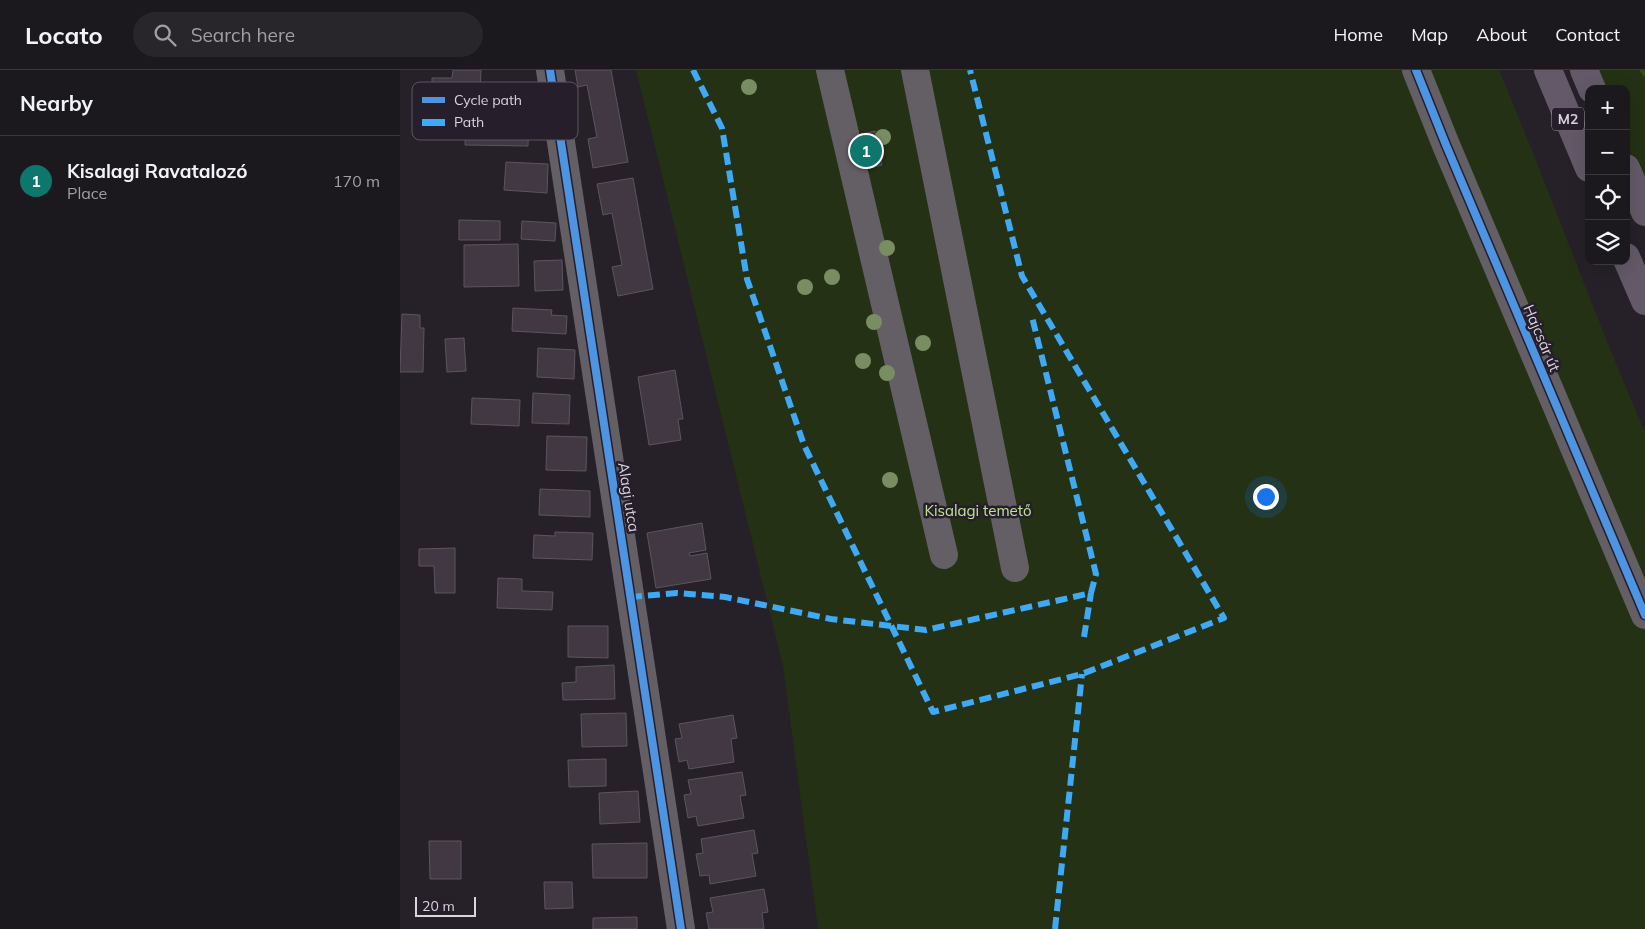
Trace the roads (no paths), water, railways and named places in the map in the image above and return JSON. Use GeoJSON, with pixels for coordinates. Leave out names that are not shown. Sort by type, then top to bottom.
{"type":"FeatureCollection","features":[{"type":"Feature","properties":{"kind":"highway","name":"M2"},"geometry":{"type":"LineString","coordinates":[[1548,70],[1585,158]]}},
{"type":"Feature","properties":{"kind":"highway","name":"M2"},"geometry":{"type":"LineString","coordinates":[[1584,70],[1590,85]]}},
{"type":"Feature","properties":{"kind":"highway"},"geometry":{"type":"LineString","coordinates":[[1629,175],[1645,212]]}},
{"type":"Feature","properties":{"kind":"highway"},"geometry":{"type":"LineString","coordinates":[[1629,265],[1645,301]]}},
{"type":"Feature","properties":{"kind":"street"},"geometry":{"type":"LineString","coordinates":[[830,70],[944,555]]}},
{"type":"Feature","properties":{"kind":"street"},"geometry":{"type":"LineString","coordinates":[[915,70],[1015,568]]}},
{"type":"Feature","properties":{"kind":"street","name":"Hajcsár út"},"geometry":{"type":"LineString","coordinates":[[1416,70],[1645,615]]}},
{"type":"Feature","properties":{"kind":"street","name":"Alagi utca"},"geometry":{"type":"LineString","coordinates":[[561,140],[681,929]]}},
{"type":"Feature","properties":{"kind":"waterway"},"geometry":{"type":"LineString","coordinates":[[1643,70],[1645,74]]}},
{"type":"Feature","properties":{"kind":"place","name":"Kisalagi Ravatalozó"},"geometry":{"type":"Point","coordinates":[866,151]}},
{"type":"Feature","properties":{"kind":"park label","name":"Kisalagi temető"},"geometry":{"type":"Point","coordinates":[978,510]}}]}
